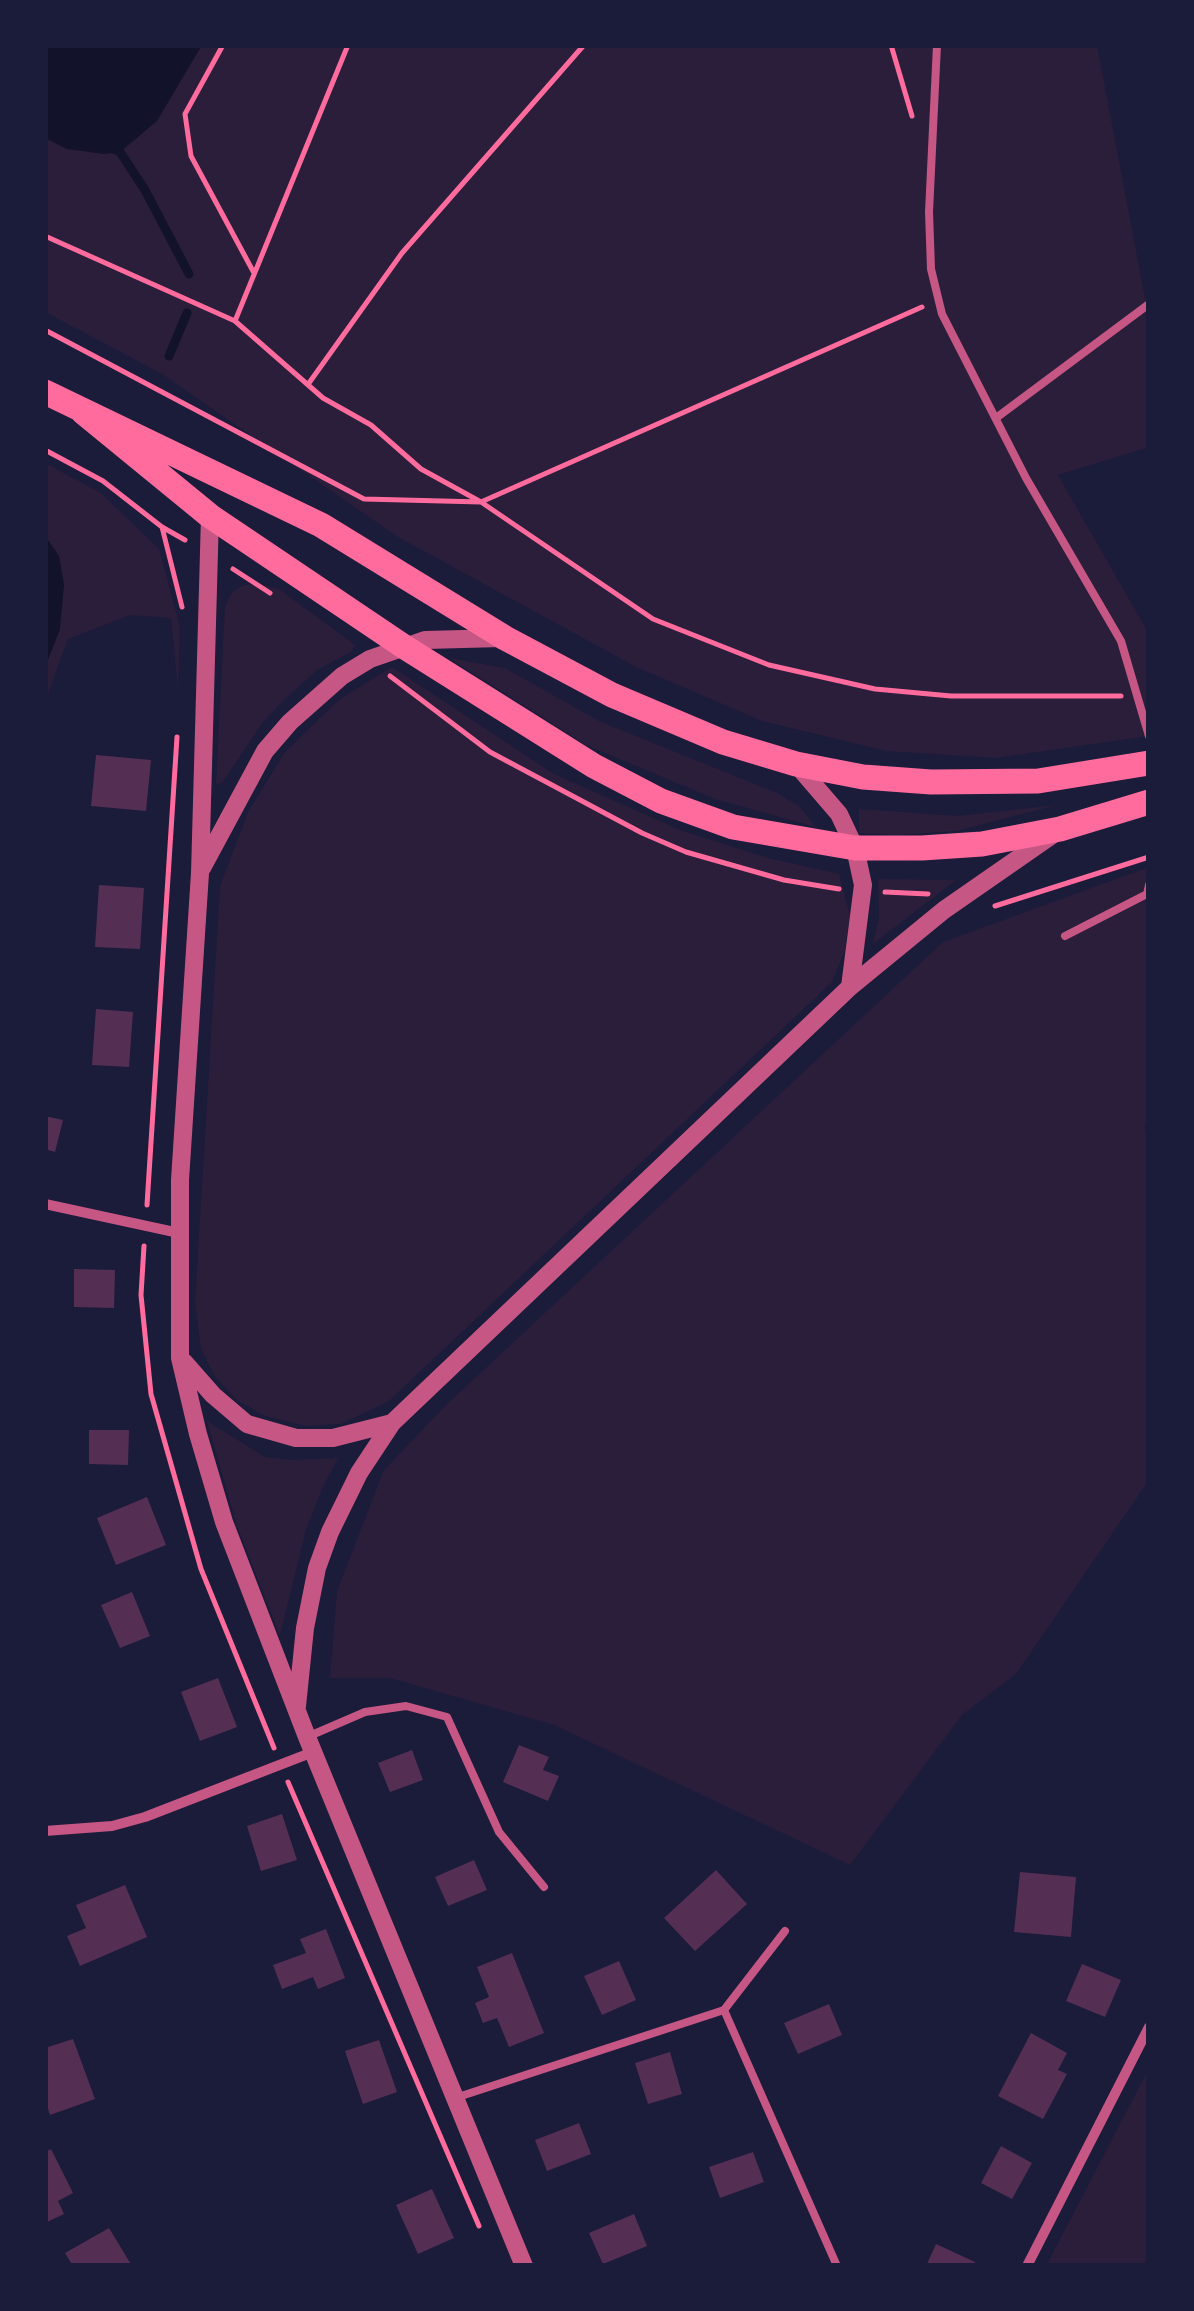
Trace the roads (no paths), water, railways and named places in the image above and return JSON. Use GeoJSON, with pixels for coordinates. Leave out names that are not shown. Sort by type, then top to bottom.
{"type":"FeatureCollection","features":[{"type":"Feature","properties":{"kind":"main road"},"geometry":{"type":"LineString","coordinates":[[45,392],[321,526],[506,638],[612,696],[722,742],[796,764],[863,778],[986,784],[1086,776],[1149,763]]}},
{"type":"Feature","properties":{"kind":"main road"},"geometry":{"type":"LineString","coordinates":[[83,412],[210,516],[403,646],[594,766],[662,801],[732,827],[855,848],[982,844],[1148,809]]}},
{"type":"Feature","properties":{"kind":"street"},"geometry":{"type":"LineString","coordinates":[[210,516],[200,873],[179,1234],[180,1358],[224,1522],[310,1745],[524,2266]]}},
{"type":"Feature","properties":{"kind":"street"},"geometry":{"type":"LineString","coordinates":[[200,873],[265,751],[290,722],[342,676],[403,646],[447,637],[506,638]]}},
{"type":"Feature","properties":{"kind":"street"},"geometry":{"type":"LineString","coordinates":[[796,764],[839,814],[855,848],[863,885],[850,986]]}},
{"type":"Feature","properties":{"kind":"street"},"geometry":{"type":"LineString","coordinates":[[297,1712],[305,1628],[317,1568],[330,1532],[360,1473],[392,1423],[850,986],[944,910],[1060,829]]}},
{"type":"Feature","properties":{"kind":"street"},"geometry":{"type":"LineString","coordinates":[[45,1204],[179,1234]]}},
{"type":"Feature","properties":{"kind":"street"},"geometry":{"type":"LineString","coordinates":[[180,1358],[212,1395],[247,1424],[296,1438],[333,1438],[392,1423]]}},
{"type":"Feature","properties":{"kind":"street"},"geometry":{"type":"LineString","coordinates":[[45,1831],[112,1826],[145,1817],[310,1745]]}},
{"type":"Feature","properties":{"kind":"street"},"geometry":{"type":"LineString","coordinates":[[1027,2266],[1149,2027]]}},
{"type":"Feature","properties":{"kind":"lane"},"geometry":{"type":"LineString","coordinates":[[937,45],[928,212],[931,268],[942,314],[1026,478],[1121,641],[1149,736]]}},
{"type":"Feature","properties":{"kind":"lane"},"geometry":{"type":"LineString","coordinates":[[996,418],[1149,304]]}},
{"type":"Feature","properties":{"kind":"lane"},"geometry":{"type":"LineString","coordinates":[[1064,936],[1147,894],[1149,885]]}},
{"type":"Feature","properties":{"kind":"lane"},"geometry":{"type":"LineString","coordinates":[[310,1745],[365,1712],[406,1706],[447,1717],[499,1832],[544,1887]]}},
{"type":"Feature","properties":{"kind":"lane"},"geometry":{"type":"LineString","coordinates":[[455,2098],[724,2010],[785,1932]]}},
{"type":"Feature","properties":{"kind":"lane"},"geometry":{"type":"LineString","coordinates":[[724,2010],[837,2266]]}},
{"type":"Feature","properties":{"kind":"waterway"},"geometry":{"type":"LineString","coordinates":[[109,147],[120,152],[145,190],[189,274]]}},
{"type":"Feature","properties":{"kind":"waterway"},"geometry":{"type":"LineString","coordinates":[[169,356],[187,313]]}}]}
